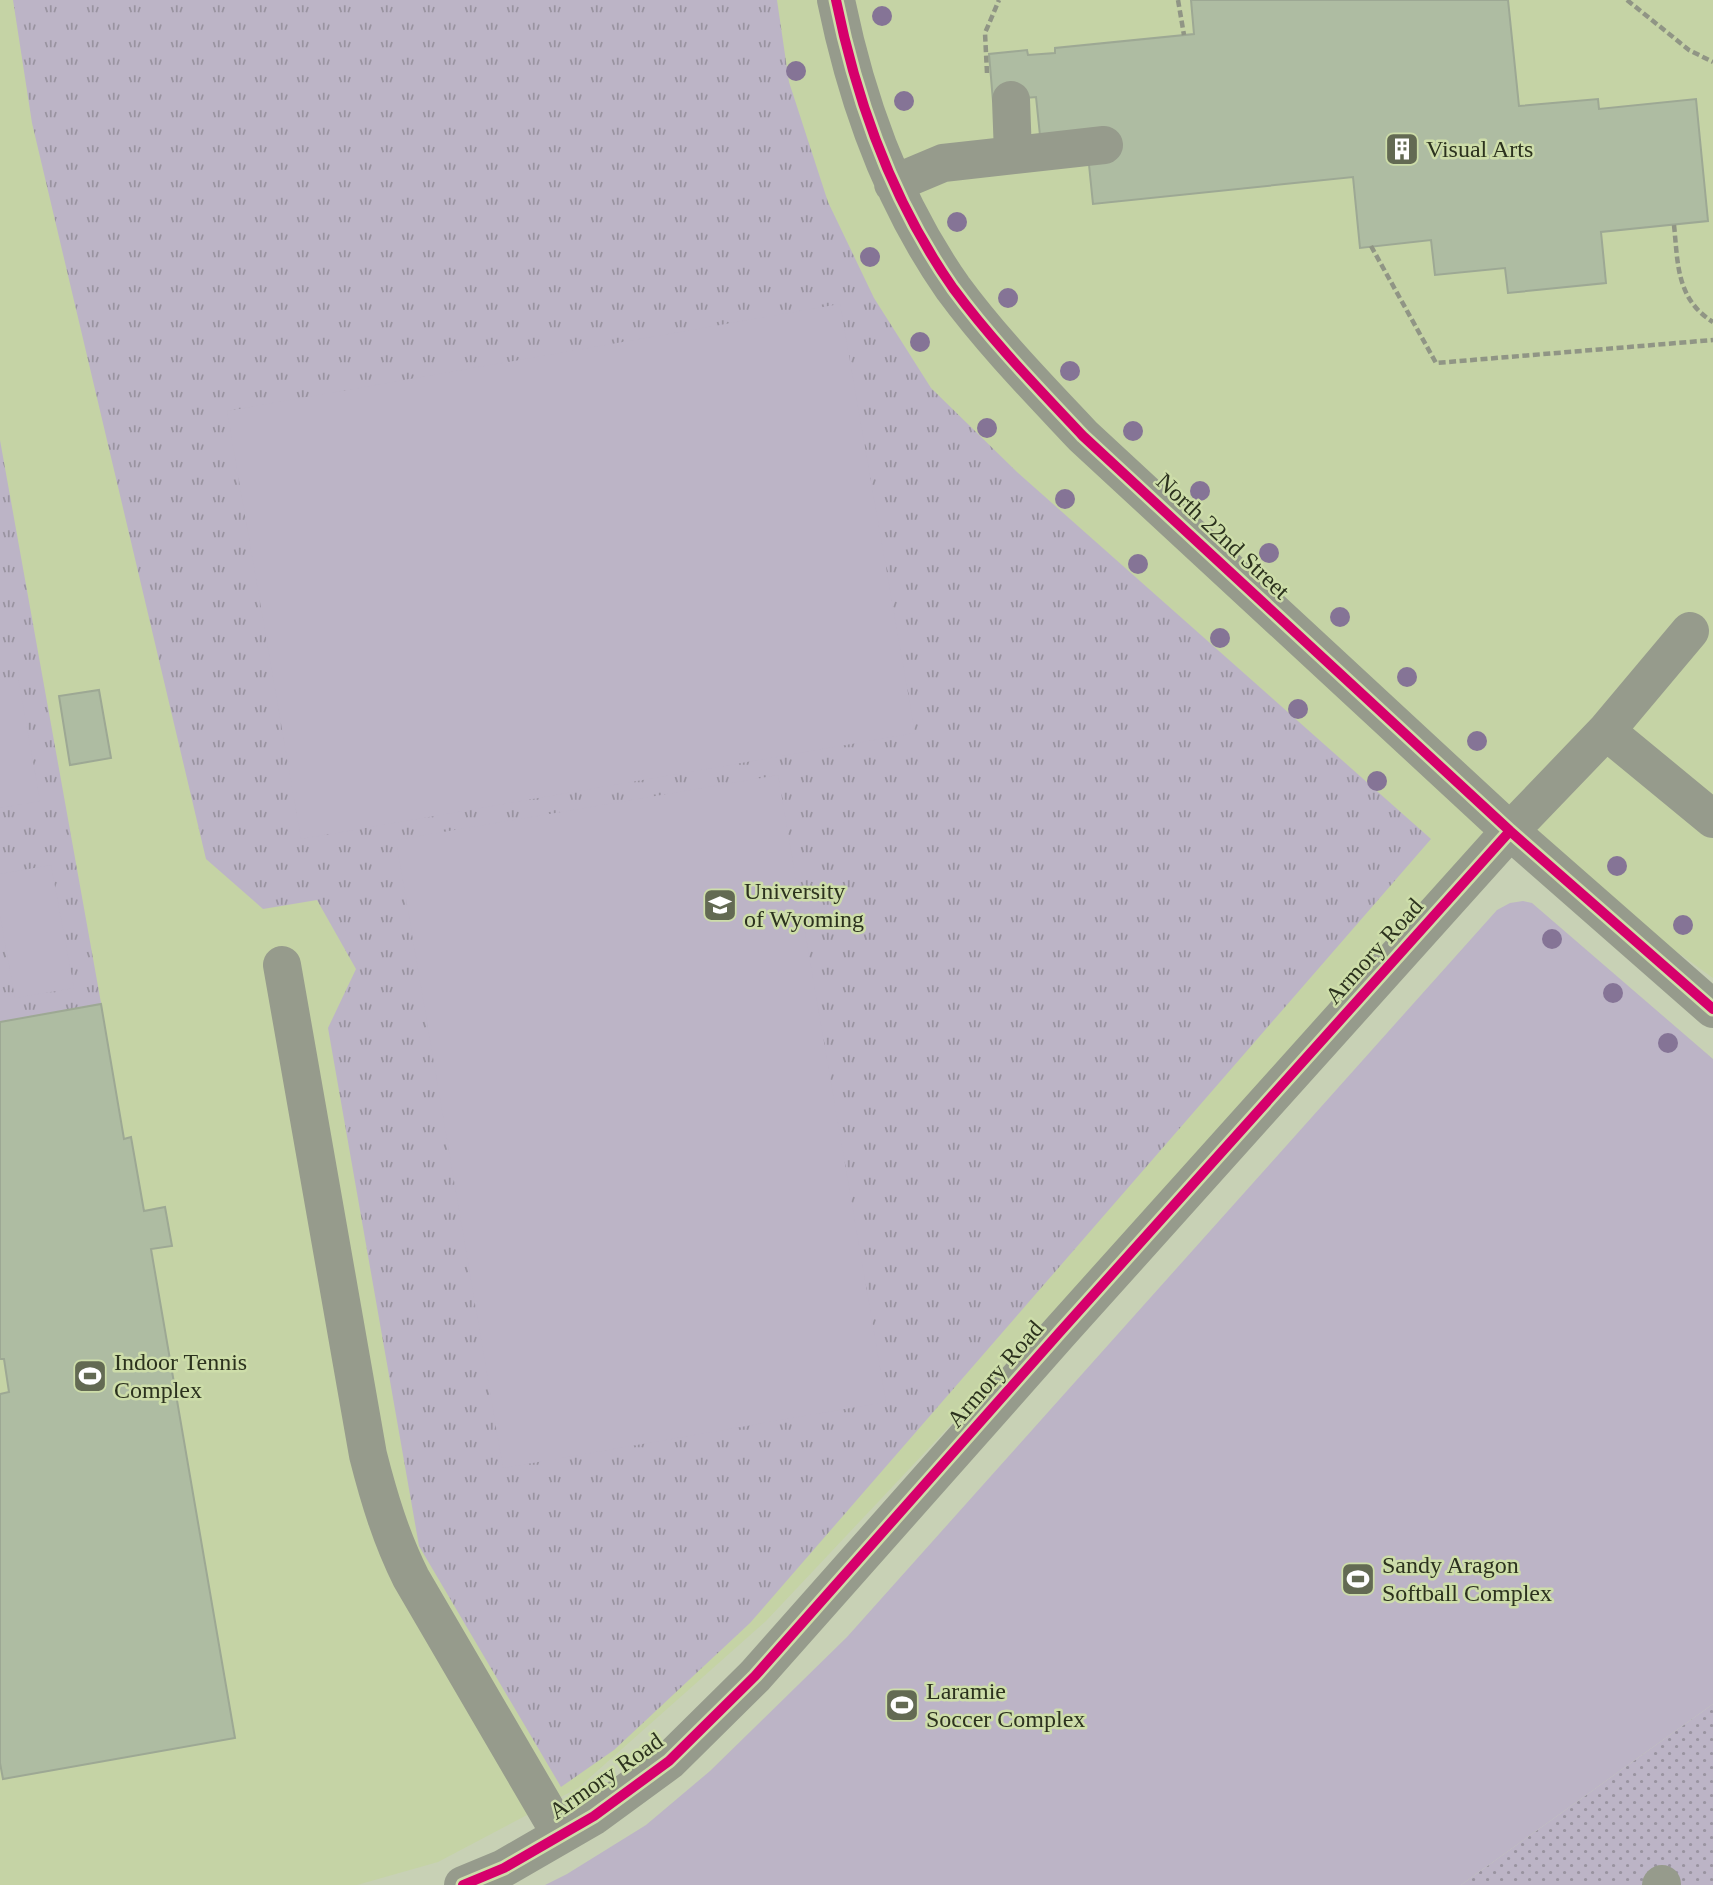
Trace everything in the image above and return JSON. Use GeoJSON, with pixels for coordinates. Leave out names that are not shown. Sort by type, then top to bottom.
{"type":"FeatureCollection","features":[{"type":"Feature","properties":{"kind":"street","name":"North 22nd Street"},"geometry":{"type":"LineString","coordinates":[[836,0],[867,122],[893,184],[924,243],[953,288],[1027,376],[1064,416],[1510,831],[1713,1009]]}},
{"type":"Feature","properties":{"kind":"street"},"geometry":{"type":"LineString","coordinates":[[1011,100],[1013,154]]}},
{"type":"Feature","properties":{"kind":"street"},"geometry":{"type":"LineString","coordinates":[[893,184],[943,163],[1104,145]]}},
{"type":"Feature","properties":{"kind":"street","name":"Armory Road"},"geometry":{"type":"LineString","coordinates":[[463,1885],[504,1868],[594,1815],[669,1761],[755,1676],[1510,831],[1606,731],[1690,631]]}},
{"type":"Feature","properties":{"kind":"street"},"geometry":{"type":"LineString","coordinates":[[1606,731],[1713,819]]}},
{"type":"Feature","properties":{"kind":"street"},"geometry":{"type":"LineString","coordinates":[[282,965],[368,1455],[386,1519],[411,1578],[561,1835]]}},
{"type":"Feature","properties":{"kind":"path"},"geometry":{"type":"LineString","coordinates":[[1178,0],[1184,35]]}},
{"type":"Feature","properties":{"kind":"path"},"geometry":{"type":"LineString","coordinates":[[1627,0],[1689,50],[1713,62]]}},
{"type":"Feature","properties":{"kind":"path"},"geometry":{"type":"LineString","coordinates":[[1674,225],[1679,278],[1686,295],[1703,316],[1713,321]]}},
{"type":"Feature","properties":{"kind":"path"},"geometry":{"type":"LineString","coordinates":[[1371,246],[1436,363],[1713,340]]}},
{"type":"Feature","properties":{"kind":"shaded area","name":"University of Wyoming"},"geometry":{"type":"Polygon","coordinates":[[[0,0],[1713,0],[1713,978],[1510,831],[766,1621],[578,1788],[438,1862],[357,1885],[0,1885],[0,0]]]}},
{"type":"Feature","properties":{"kind":"green space"},"geometry":{"type":"Polygon","coordinates":[[[13,0],[777,0],[789,82],[828,202],[874,298],[931,388],[1017,472],[1431,839],[750,1623],[614,1750],[561,1787],[419,1546],[328,1028],[356,969],[317,900],[263,909],[206,859],[32,123],[13,0]]]}},
{"type":"Feature","properties":{"kind":"green space"},"geometry":{"type":"Polygon","coordinates":[[[840,304],[915,733],[301,839],[227,411],[840,304]]]}},
{"type":"Feature","properties":{"kind":"green space"},"geometry":{"type":"Polygon","coordinates":[[[0,440],[103,1014],[0,1032],[0,440]]]}},
{"type":"Feature","properties":{"kind":"green space"},"geometry":{"type":"Polygon","coordinates":[[[18,677],[40,801],[0,808],[0,680],[18,677]]]}},
{"type":"Feature","properties":{"kind":"green space"},"geometry":{"type":"Polygon","coordinates":[[[778,775],[886,1402],[503,1468],[396,840],[778,775]]]}},
{"type":"Feature","properties":{"kind":"green space"},"geometry":{"type":"Polygon","coordinates":[[[51,865],[74,988],[15,998],[0,916],[0,874],[51,865]]]}},
{"type":"Feature","properties":{"kind":"green space","name":"Sandy Aragon Softball Complex"},"geometry":{"type":"Polygon","coordinates":[[[1510,903],[1532,903],[1713,1059],[1713,1704],[1461,1885],[545,1885],[646,1825],[710,1771],[847,1637],[1497,910],[1510,903]]]}},
{"type":"Feature","properties":{"kind":"green space"},"geometry":{"type":"Polygon","coordinates":[[[1713,1704],[1713,1885],[1461,1885],[1713,1704]]]}},
{"type":"Feature","properties":{"kind":"building","name":"Visual Arts"},"geometry":{"type":"Polygon","coordinates":[[[1191,0],[1508,0],[1519,106],[1598,99],[1599,109],[1696,99],[1708,221],[1601,232],[1606,283],[1508,293],[1505,268],[1435,275],[1431,240],[1360,248],[1353,177],[1093,204],[1088,155],[1041,145],[1036,97],[993,101],[989,54],[1027,50],[1028,55],[1055,53],[1055,48],[1194,34],[1191,0]]]}},
{"type":"Feature","properties":{"kind":"building"},"geometry":{"type":"Polygon","coordinates":[[[99,690],[111,758],[70,765],[59,696],[99,690]]]}},
{"type":"Feature","properties":{"kind":"building","name":"Indoor Tennis Complex"},"geometry":{"type":"Polygon","coordinates":[[[101,1004],[124,1139],[131,1137],[144,1211],[165,1207],[172,1246],[151,1249],[235,1738],[3,1779],[0,1763],[0,1394],[9,1392],[4,1359],[0,1359],[0,1022],[101,1004]]]}},
{"type":"Feature","properties":{"kind":"cycle path"},"geometry":{"type":"LineString","coordinates":[[836,0],[866,113],[895,186],[931,255],[968,308],[999,345],[1083,436],[1510,831],[1713,1009]]}},
{"type":"Feature","properties":{"kind":"cycle path"},"geometry":{"type":"LineString","coordinates":[[463,1885],[504,1868],[594,1816],[669,1761],[755,1676],[1510,831]]}},
{"type":"Feature","properties":{"kind":"place","name":"Visual Arts"},"geometry":{"type":"Point","coordinates":[1402,149]}},
{"type":"Feature","properties":{"kind":"place","name":"University of Wyoming"},"geometry":{"type":"Point","coordinates":[720,905]}},
{"type":"Feature","properties":{"kind":"place","name":"Indoor Tennis Complex"},"geometry":{"type":"Point","coordinates":[90,1376]}},
{"type":"Feature","properties":{"kind":"place","name":"Sandy Aragon Softball Complex"},"geometry":{"type":"Point","coordinates":[1358,1579]}},
{"type":"Feature","properties":{"kind":"place","name":"Laramie Soccer Complex"},"geometry":{"type":"Point","coordinates":[902,1705]}}]}
